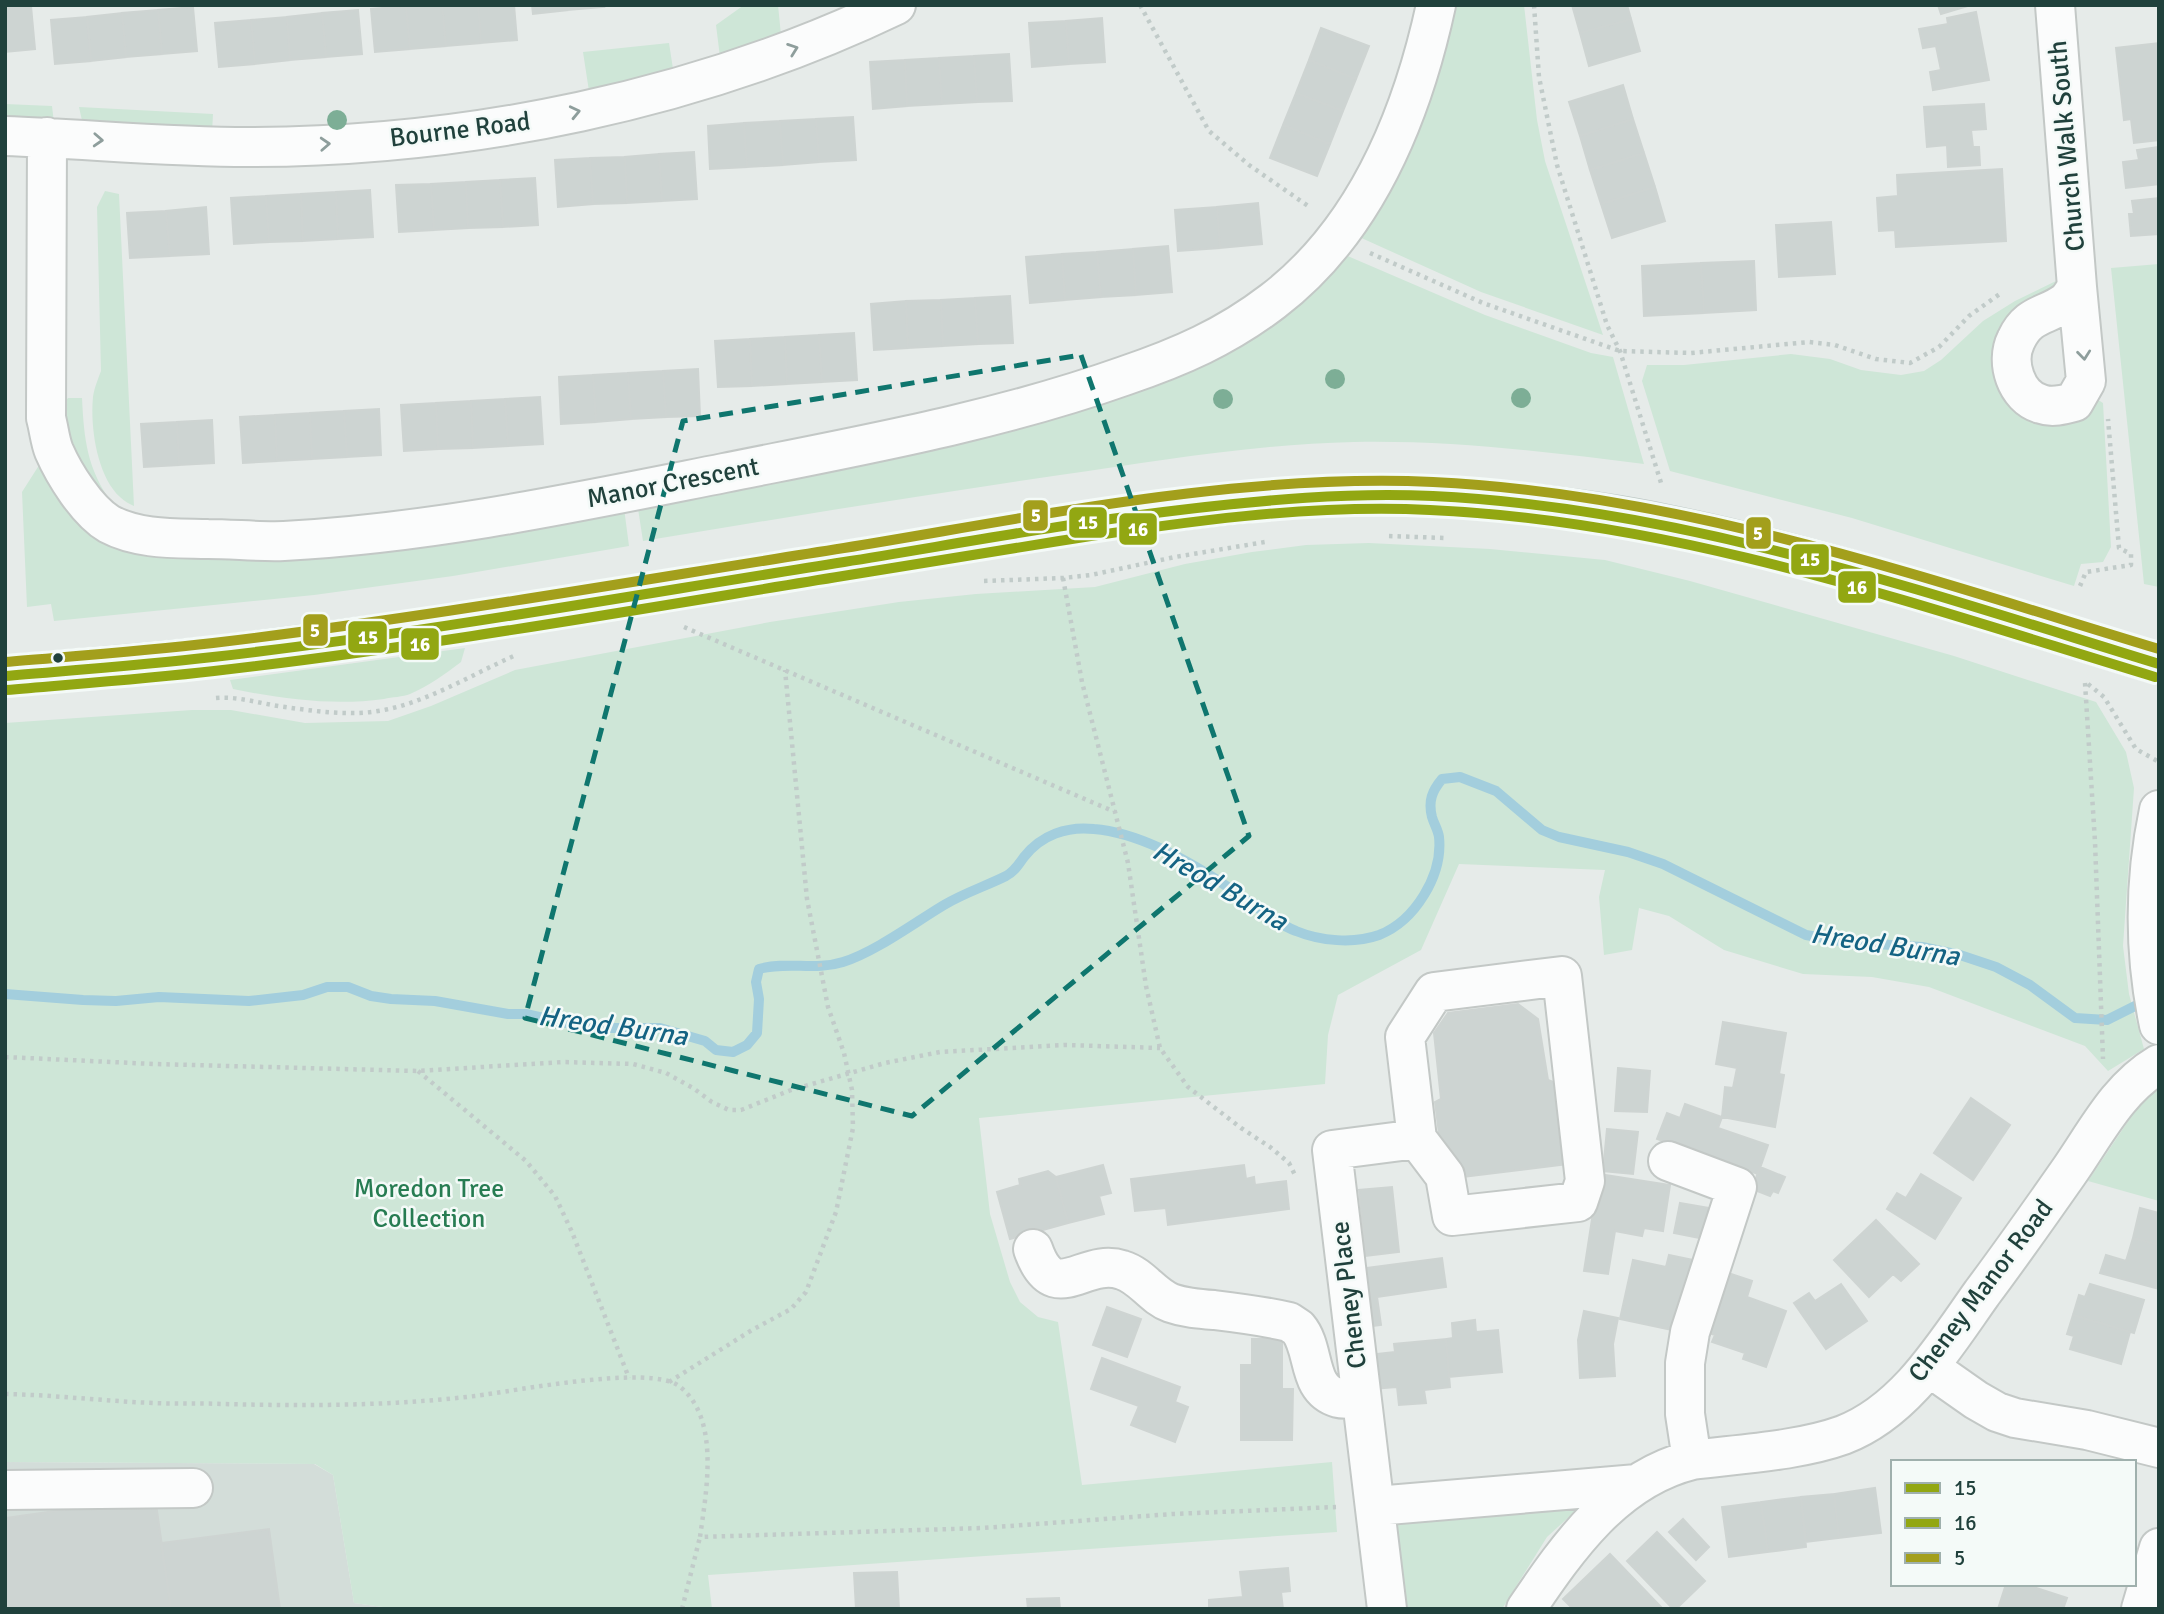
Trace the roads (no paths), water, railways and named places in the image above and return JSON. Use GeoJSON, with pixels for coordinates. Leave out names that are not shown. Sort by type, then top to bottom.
{"type":"FeatureCollection","features":[{"type":"Feature","properties":{"kind":"main road"},"geometry":{"type":"LineString","coordinates":[[5,676],[212,657],[438,627],[1229,503],[1286,498],[1388,495],[1434,496],[1588,511],[1666,524],[1849,570],[2159,664]]}},
{"type":"Feature","properties":{"kind":"street","name":"Bourne Road"},"geometry":{"type":"LineString","coordinates":[[5,136],[260,146],[377,141],[495,128],[663,92],[799,47],[896,5]]}},
{"type":"Feature","properties":{"kind":"street","name":"Manor Crescent"},"geometry":{"type":"LineString","coordinates":[[47,138],[46,418],[53,447],[85,502],[108,523],[163,538],[280,541],[440,527],[899,438],[1035,404],[1131,373],[1211,341],[1247,320],[1306,274],[1340,234],[1369,188],[1401,123],[1411,98],[1436,5]]}},
{"type":"Feature","properties":{"kind":"street","name":"Church Walk South"},"geometry":{"type":"LineString","coordinates":[[2056,5],[2077,287]]}},
{"type":"Feature","properties":{"kind":"street"},"geometry":{"type":"LineString","coordinates":[[2158,1020],[2147,937],[2151,849],[2159,810]]}},
{"type":"Feature","properties":{"kind":"street"},"geometry":{"type":"LineString","coordinates":[[1562,976],[1585,1181],[1578,1202],[1452,1216],[1445,1176],[1417,1139],[1405,1037],[1434,992],[1562,976]]}},
{"type":"Feature","properties":{"kind":"street","name":"Cheney Manor Road"},"geometry":{"type":"LineString","coordinates":[[1526,1609],[1567,1548],[1589,1525],[1637,1484],[1677,1464],[1692,1460],[1811,1443],[1843,1435],[1884,1411],[1929,1367],[2034,1223],[2112,1106],[2133,1082],[2159,1064]]}},
{"type":"Feature","properties":{"kind":"street","name":"Cheney Place"},"geometry":{"type":"LineString","coordinates":[[1376,1506],[1361,1398],[1318,1188],[1332,1150],[1417,1139]]}},
{"type":"Feature","properties":{"kind":"street"},"geometry":{"type":"LineString","coordinates":[[1668,1161],[1737,1187],[1690,1332],[1685,1363],[1685,1414],[1692,1460]]}},
{"type":"Feature","properties":{"kind":"street","name":"Cheney Place"},"geometry":{"type":"LineString","coordinates":[[1033,1249],[1047,1276],[1058,1279],[1096,1269],[1114,1268],[1135,1275],[1156,1296],[1182,1306],[1289,1322],[1298,1328],[1304,1338],[1317,1381],[1329,1394],[1340,1398],[1361,1398]]}},
{"type":"Feature","properties":{"kind":"street"},"geometry":{"type":"LineString","coordinates":[[1929,1367],[1976,1400],[2006,1415],[2087,1430],[2159,1448]]}},
{"type":"Feature","properties":{"kind":"street","name":"Cheney Manor Road"},"geometry":{"type":"LineString","coordinates":[[1376,1506],[1637,1484]]}},
{"type":"Feature","properties":{"kind":"street"},"geometry":{"type":"LineString","coordinates":[[5,1490],[193,1488]]}},
{"type":"Feature","properties":{"kind":"street"},"geometry":{"type":"LineString","coordinates":[[1376,1506],[1387,1609]]}},
{"type":"Feature","properties":{"kind":"street"},"geometry":{"type":"LineString","coordinates":[[2141,1609],[2159,1548]]}},
{"type":"Feature","properties":{"kind":"waterway","name":"Hreod Burna"},"geometry":{"type":"LineString","coordinates":[[5,994],[116,1001],[159,997],[249,1001],[303,995],[327,987],[348,987],[371,996],[435,1001],[508,1014],[527,1014],[587,1028],[660,1028],[705,1041],[716,1050],[733,1052],[747,1045],[757,1033],[759,999],[756,982],[759,969],[832,965],[855,957],[952,901],[1006,876],[1038,843],[1055,834],[1074,829],[1113,832],[1169,852],[1222,883],[1281,924],[1305,934],[1348,940],[1379,935],[1404,919],[1424,895],[1439,852],[1438,834],[1430,806],[1432,796],[1442,779],[1460,777],[1496,791],[1542,830],[1559,837],[1628,852],[1663,864],[1806,935],[1846,942],[1922,947],[1960,955],[1996,967],[2030,985],[2075,1018],[2107,1020],[2147,1000]]}},
{"type":"Feature","properties":{"kind":"park label","name":"Moredon Tree Collection"},"geometry":{"type":"Point","coordinates":[429,1204]}}]}
